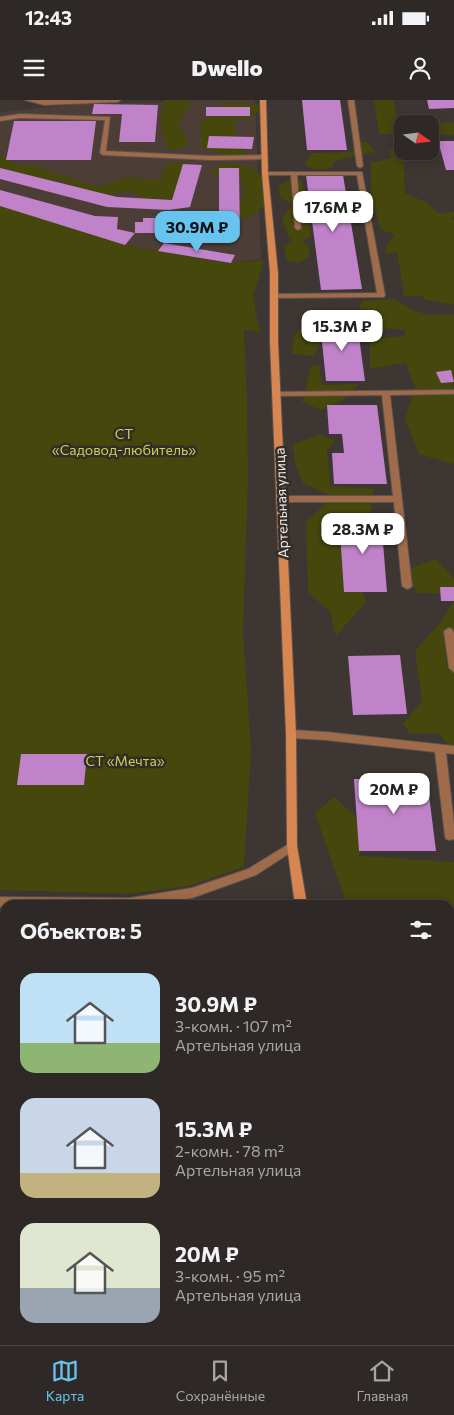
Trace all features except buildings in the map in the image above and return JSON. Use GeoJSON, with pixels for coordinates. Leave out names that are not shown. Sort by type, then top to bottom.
{"type":"FeatureCollection","features":[{"type":"Feature","properties":{"kind":"street"},"geometry":{"type":"LineString","coordinates":[[28,100],[44,104],[118,100]]}},
{"type":"Feature","properties":{"kind":"street","name":"Артельная улица"},"geometry":{"type":"LineString","coordinates":[[263,100],[274,296],[280,499],[291,734],[292,846],[300,900]]}},
{"type":"Feature","properties":{"kind":"street"},"geometry":{"type":"LineString","coordinates":[[351,100],[360,166]]}},
{"type":"Feature","properties":{"kind":"street"},"geometry":{"type":"LineString","coordinates":[[0,119],[20,116],[108,118],[103,154],[211,158],[265,157]]}},
{"type":"Feature","properties":{"kind":"street"},"geometry":{"type":"LineString","coordinates":[[266,173],[360,173],[381,295],[274,296]]}},
{"type":"Feature","properties":{"kind":"street"},"geometry":{"type":"LineString","coordinates":[[294,173],[298,228]]}},
{"type":"Feature","properties":{"kind":"street"},"geometry":{"type":"LineString","coordinates":[[276,394],[454,392]]}},
{"type":"Feature","properties":{"kind":"street"},"geometry":{"type":"LineString","coordinates":[[386,393],[407,586]]}},
{"type":"Feature","properties":{"kind":"street"},"geometry":{"type":"LineString","coordinates":[[280,499],[398,499]]}},
{"type":"Feature","properties":{"kind":"street"},"geometry":{"type":"LineString","coordinates":[[449,631],[454,668]]}},
{"type":"Feature","properties":{"kind":"street"},"geometry":{"type":"LineString","coordinates":[[291,734],[454,750]]}},
{"type":"Feature","properties":{"kind":"street"},"geometry":{"type":"LineString","coordinates":[[440,749],[450,836]]}},
{"type":"Feature","properties":{"kind":"street"},"geometry":{"type":"LineString","coordinates":[[149,900],[192,893],[252,872],[292,846]]}},
{"type":"Feature","properties":{"kind":"shaded area"},"geometry":{"type":"Polygon","coordinates":[[[182,100],[255,100],[261,259],[231,263],[125,245],[0,206],[0,112],[91,103],[182,102],[182,100]]]}},
{"type":"Feature","properties":{"kind":"green space"},"geometry":{"type":"Polygon","coordinates":[[[164,100],[187,100],[191,102],[179,123],[189,144],[176,150],[167,149],[160,124],[164,100]]]}},
{"type":"Feature","properties":{"kind":"green space"},"geometry":{"type":"Polygon","coordinates":[[[374,100],[394,100],[397,115],[394,115],[394,134],[379,134],[374,100]]]}},
{"type":"Feature","properties":{"kind":"green space"},"geometry":{"type":"Polygon","coordinates":[[[234,102],[258,104],[260,110],[250,118],[235,119],[236,139],[247,148],[246,155],[223,155],[202,148],[200,125],[216,106],[234,102]]]}},
{"type":"Feature","properties":{"kind":"green space"},"geometry":{"type":"Polygon","coordinates":[[[439,122],[454,123],[454,135],[439,134],[439,122]]]}},
{"type":"Feature","properties":{"kind":"green space"},"geometry":{"type":"Polygon","coordinates":[[[360,142],[367,142],[375,152],[344,158],[334,162],[332,167],[324,169],[314,169],[304,164],[312,153],[351,152],[360,142]]]}},
{"type":"Feature","properties":{"kind":"green space"},"geometry":{"type":"Polygon","coordinates":[[[394,148],[394,160],[403,160],[405,193],[425,202],[438,213],[454,212],[454,217],[452,217],[454,221],[454,305],[425,300],[423,296],[404,296],[397,252],[386,254],[385,249],[395,234],[381,230],[371,196],[371,163],[391,158],[388,151],[394,148]]]}},
{"type":"Feature","properties":{"kind":"green space"},"geometry":{"type":"Polygon","coordinates":[[[0,154],[16,165],[35,166],[98,187],[128,177],[160,180],[166,163],[187,162],[191,169],[182,210],[160,208],[131,191],[102,196],[58,180],[32,183],[0,169],[0,154]]]}},
{"type":"Feature","properties":{"kind":"green space"},"geometry":{"type":"Polygon","coordinates":[[[223,163],[249,166],[263,177],[262,189],[265,207],[245,219],[224,209],[242,202],[243,180],[214,176],[212,170],[223,163]]]}},
{"type":"Feature","properties":{"kind":"green space"},"geometry":{"type":"Polygon","coordinates":[[[291,179],[302,182],[305,195],[298,205],[306,211],[311,236],[302,242],[309,246],[309,257],[297,263],[287,261],[284,247],[293,240],[288,236],[282,218],[292,205],[280,196],[278,186],[291,179]]]}},
{"type":"Feature","properties":{"kind":"green space"},"geometry":{"type":"Polygon","coordinates":[[[0,198],[122,235],[122,244],[125,245],[227,263],[264,260],[253,297],[260,333],[244,329],[248,481],[243,631],[251,749],[244,867],[188,886],[129,894],[0,890],[0,198]]]}},
{"type":"Feature","properties":{"kind":"green space"},"geometry":{"type":"Polygon","coordinates":[[[192,214],[210,219],[210,234],[180,243],[162,237],[175,223],[192,214]]]}},
{"type":"Feature","properties":{"kind":"green space"},"geometry":{"type":"Polygon","coordinates":[[[395,299],[409,308],[430,315],[454,314],[454,380],[452,385],[454,389],[454,464],[419,454],[405,419],[415,387],[406,363],[370,369],[370,339],[405,336],[405,330],[367,327],[355,319],[362,301],[395,299]]]}},
{"type":"Feature","properties":{"kind":"green space"},"geometry":{"type":"Polygon","coordinates":[[[308,324],[318,326],[319,346],[314,356],[292,354],[294,335],[308,324]]]}},
{"type":"Feature","properties":{"kind":"green space"},"geometry":{"type":"Polygon","coordinates":[[[319,365],[322,385],[359,384],[343,400],[321,410],[302,402],[311,366],[319,365]]]}},
{"type":"Feature","properties":{"kind":"green space"},"geometry":{"type":"Polygon","coordinates":[[[320,435],[336,441],[327,450],[330,486],[374,489],[361,583],[366,602],[336,636],[330,612],[308,592],[306,522],[333,497],[303,483],[295,463],[293,444],[320,435]]]}},
{"type":"Feature","properties":{"kind":"green space"},"geometry":{"type":"Polygon","coordinates":[[[435,559],[454,578],[454,594],[419,593],[400,572],[435,559]]]}},
{"type":"Feature","properties":{"kind":"green space"},"geometry":{"type":"Polygon","coordinates":[[[454,601],[454,640],[445,643],[447,667],[454,667],[454,752],[438,733],[410,734],[403,724],[422,701],[415,651],[442,620],[454,601]]]}},
{"type":"Feature","properties":{"kind":"green space"},"geometry":{"type":"Polygon","coordinates":[[[334,797],[365,825],[359,856],[454,862],[454,900],[345,900],[315,813],[334,797]]]}},
{"type":"Feature","properties":{"kind":"park label","name":"СТ «Садовод-любитель»"},"geometry":{"type":"Point","coordinates":[124,442]}},
{"type":"Feature","properties":{"kind":"park label","name":"СТ «Мечта»"},"geometry":{"type":"Point","coordinates":[125,760]}}]}
